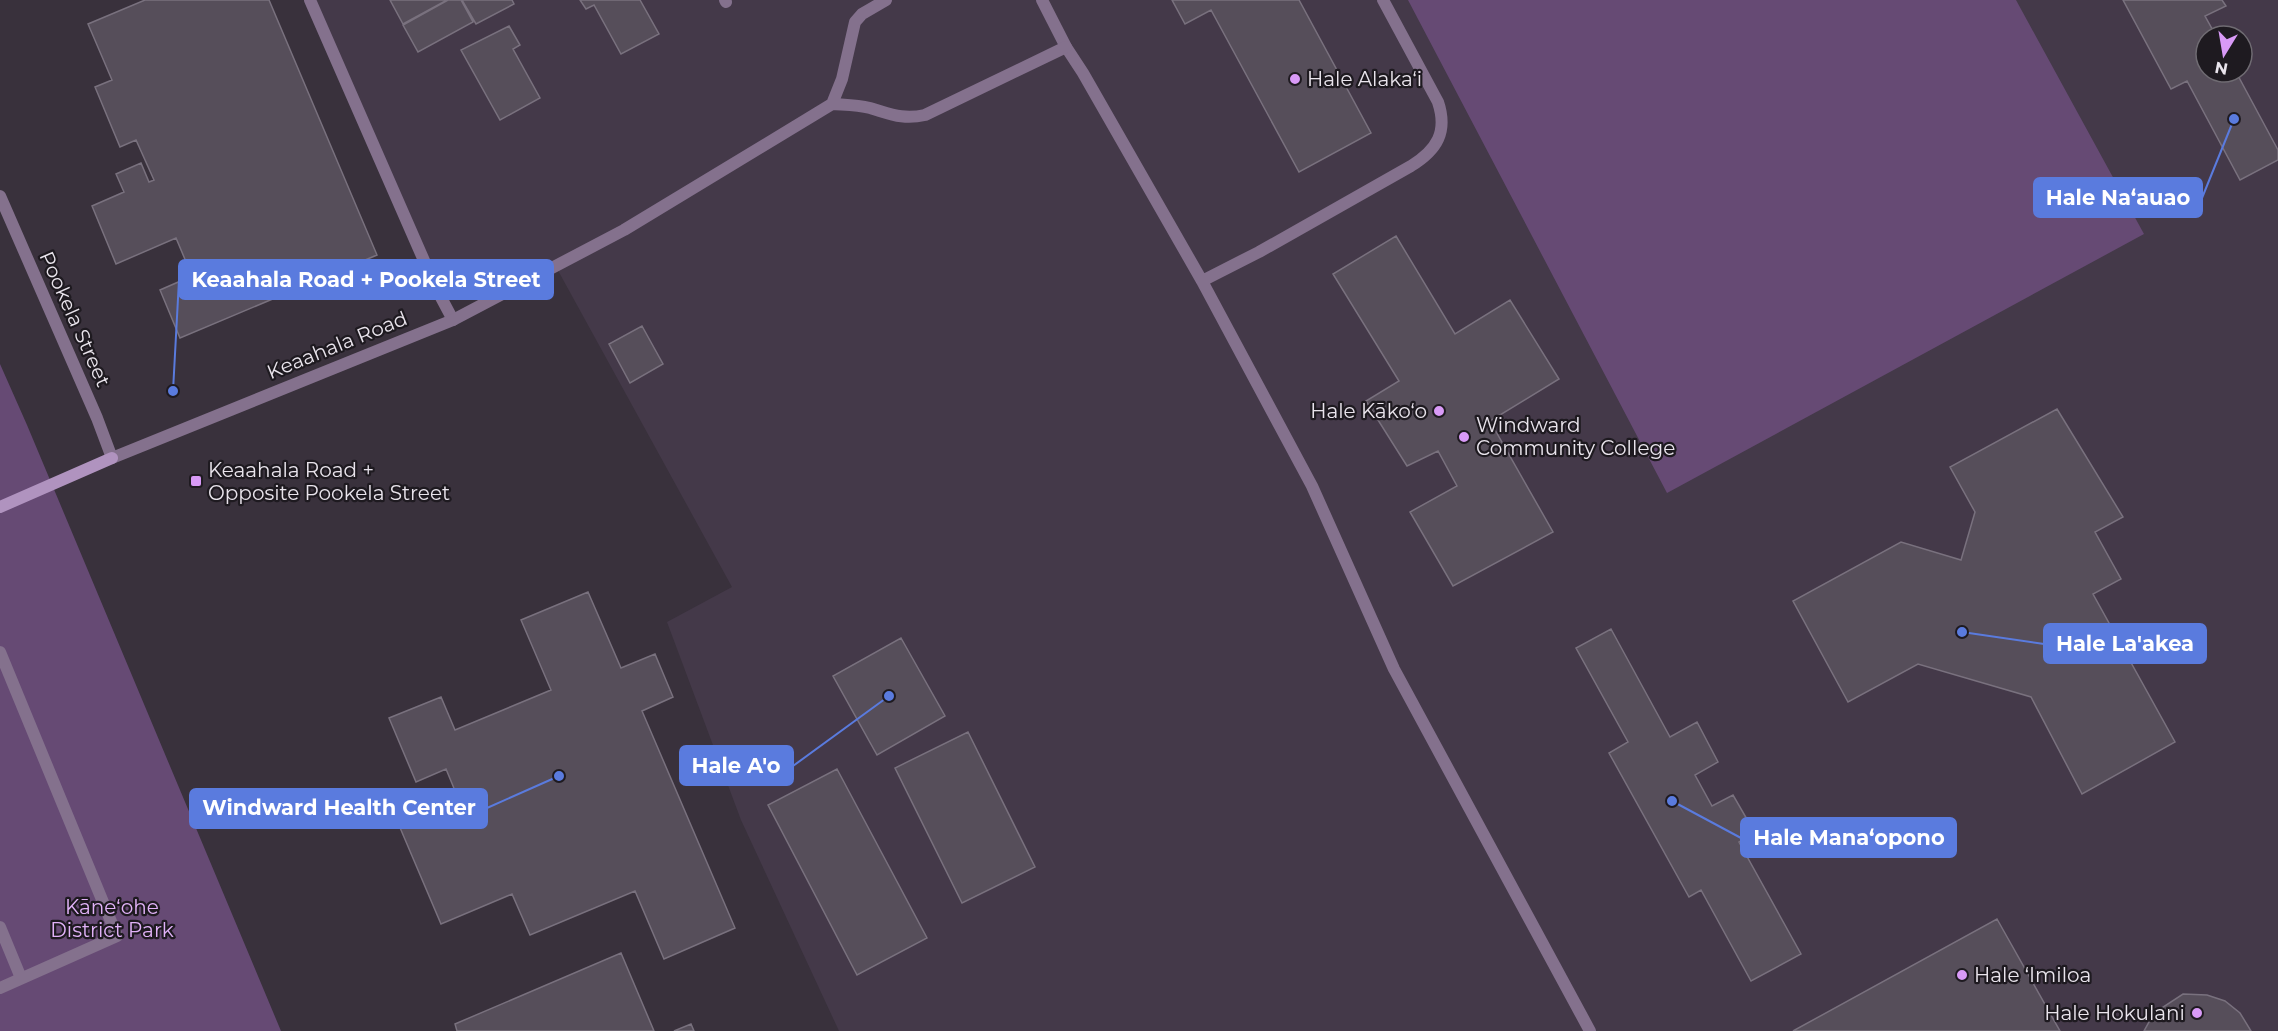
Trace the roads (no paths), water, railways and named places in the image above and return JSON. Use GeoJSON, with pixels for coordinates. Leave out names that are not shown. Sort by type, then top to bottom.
{"type":"FeatureCollection","features":[{"type":"Feature","properties":{"kind":"street"},"geometry":{"type":"LineString","coordinates":[[310,0],[436,288],[453,320]]}},
{"type":"Feature","properties":{"kind":"street"},"geometry":{"type":"LineString","coordinates":[[886,0],[862,14],[855,22],[842,79],[832,104],[868,108],[911,118],[925,115],[1065,47]]}},
{"type":"Feature","properties":{"kind":"street"},"geometry":{"type":"LineString","coordinates":[[1042,0],[1065,47],[1083,73],[1202,281],[1312,486],[1394,669],[1590,1031]]}},
{"type":"Feature","properties":{"kind":"street"},"geometry":{"type":"LineString","coordinates":[[1202,281],[1259,252],[1401,171],[1425,157],[1434,148],[1442,119],[1438,102],[1383,0]]}},
{"type":"Feature","properties":{"kind":"street","name":"Keaahala Road"},"geometry":{"type":"LineString","coordinates":[[0,507],[112,458],[453,320],[624,230],[832,104]]}},
{"type":"Feature","properties":{"kind":"street","name":"Pookela Street"},"geometry":{"type":"LineString","coordinates":[[0,196],[97,417],[112,458]]}},
{"type":"Feature","properties":{"kind":"street"},"geometry":{"type":"LineString","coordinates":[[0,652],[117,936],[0,988]]}},
{"type":"Feature","properties":{"kind":"street"},"geometry":{"type":"LineString","coordinates":[[0,927],[21,978]]}},
{"type":"Feature","properties":{"kind":"place","name":"Hale Alaka‘i"},"geometry":{"type":"Point","coordinates":[1295,79]}},
{"type":"Feature","properties":{"kind":"place","name":"Hale Na‘auao"},"geometry":{"type":"Point","coordinates":[2234,119]}},
{"type":"Feature","properties":{"kind":"place","name":"Keaahala Road + Pookela Street"},"geometry":{"type":"Point","coordinates":[173,391]}},
{"type":"Feature","properties":{"kind":"place","name":"Hale Kāko‘o"},"geometry":{"type":"Point","coordinates":[1439,411]}},
{"type":"Feature","properties":{"kind":"place","name":"Windward Community College"},"geometry":{"type":"Point","coordinates":[1464,437]}},
{"type":"Feature","properties":{"kind":"place","name":"Keaahala Road + Opposite Pookela Street"},"geometry":{"type":"Point","coordinates":[196,481]}},
{"type":"Feature","properties":{"kind":"place","name":"Hale La'akea"},"geometry":{"type":"Point","coordinates":[1962,632]}},
{"type":"Feature","properties":{"kind":"place","name":"Hale A'o"},"geometry":{"type":"Point","coordinates":[889,696]}},
{"type":"Feature","properties":{"kind":"place","name":"Windward Health Center"},"geometry":{"type":"Point","coordinates":[559,776]}},
{"type":"Feature","properties":{"kind":"place","name":"Hale Mana‘opono"},"geometry":{"type":"Point","coordinates":[1672,801]}},
{"type":"Feature","properties":{"kind":"place","name":"Hale ‘Imiloa"},"geometry":{"type":"Point","coordinates":[1962,975]}},
{"type":"Feature","properties":{"kind":"place","name":"Hale Hokulani"},"geometry":{"type":"Point","coordinates":[2197,1013]}},
{"type":"Feature","properties":{"kind":"park label","name":"Kāneʻohe District Park"},"geometry":{"type":"Point","coordinates":[112,918]}}]}
